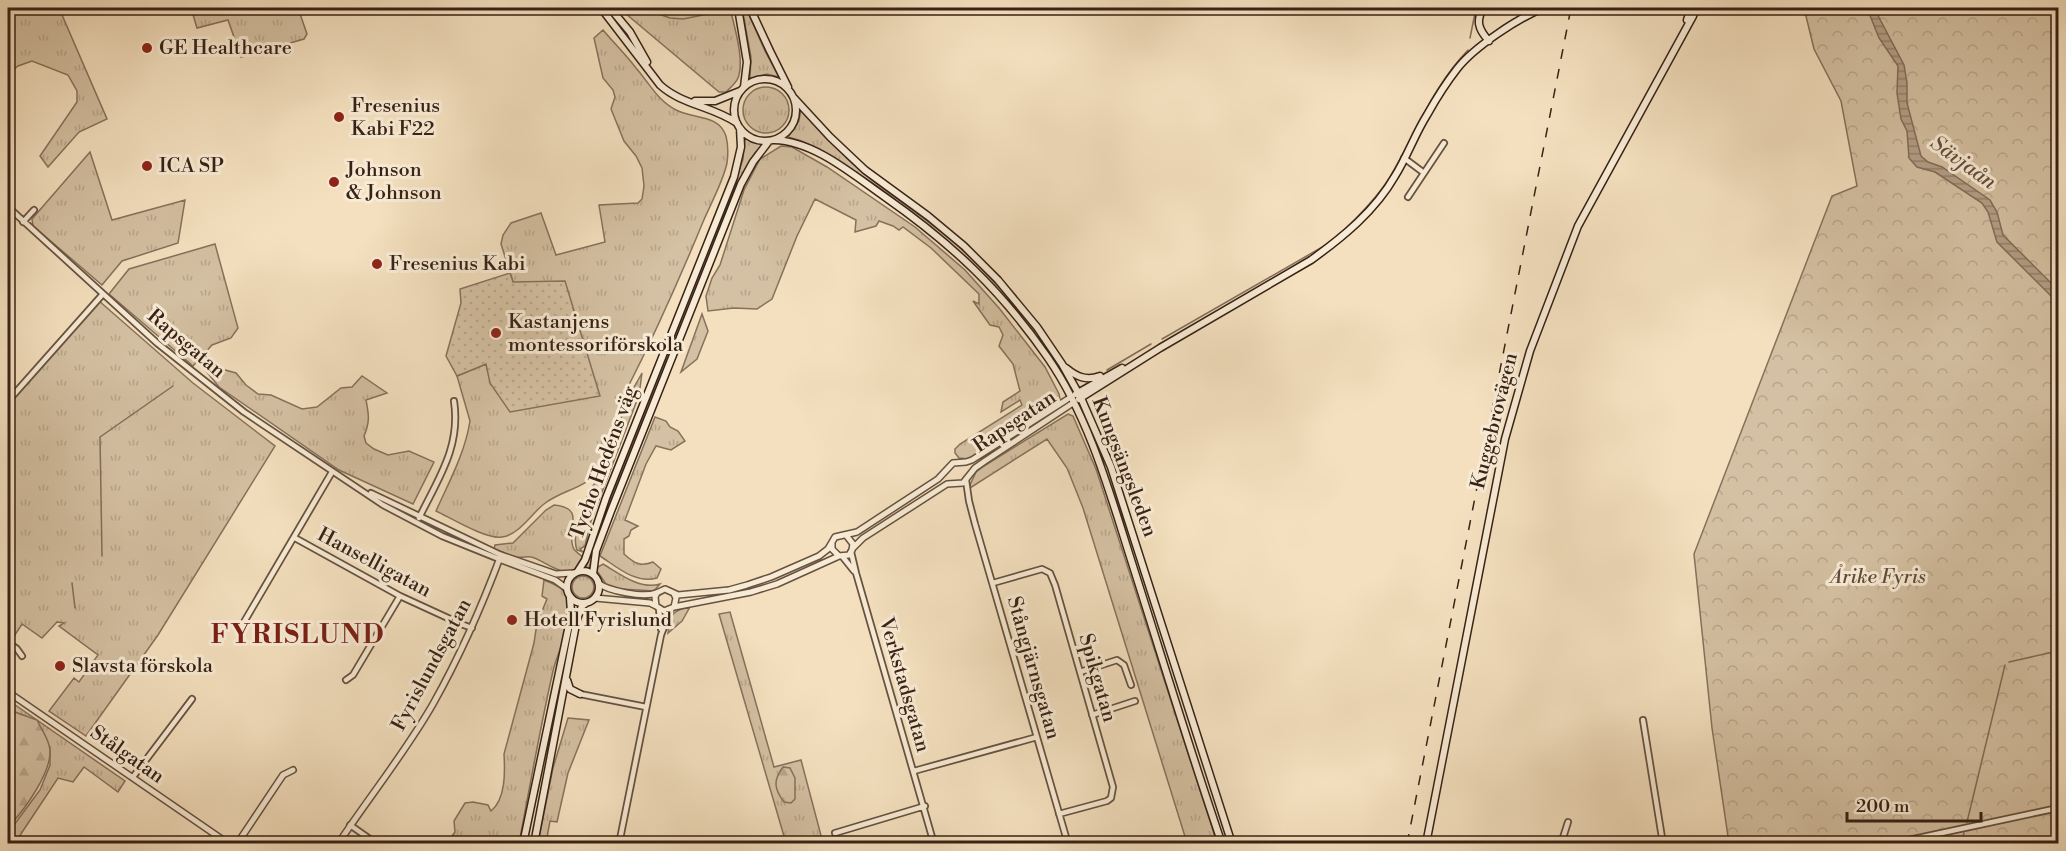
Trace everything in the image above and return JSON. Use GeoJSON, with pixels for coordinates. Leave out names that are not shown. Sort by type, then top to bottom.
{"type":"FeatureCollection","features":[{"type":"Feature","properties":{"kind":"main road"},"geometry":{"type":"LineString","coordinates":[[601,8],[660,85],[671,95],[712,110],[738,126],[753,139],[772,141],[781,137],[791,127],[796,113],[792,95],[750,8]]}},
{"type":"Feature","properties":{"kind":"main road"},"geometry":{"type":"LineString","coordinates":[[610,8],[630,32],[661,81],[678,95],[691,100],[708,102],[742,89],[751,82],[769,79],[785,86],[792,95]]}},
{"type":"Feature","properties":{"kind":"main road"},"geometry":{"type":"LineString","coordinates":[[738,8],[747,62],[742,89],[734,106],[738,126]]}},
{"type":"Feature","properties":{"kind":"main road"},"geometry":{"type":"LineString","coordinates":[[1483,8],[1478,19],[1479,27],[1489,40]]}},
{"type":"Feature","properties":{"kind":"main road"},"geometry":{"type":"LineString","coordinates":[[1080,395],[1291,272],[1336,242],[1377,202],[1395,176],[1426,115],[1458,67],[1514,22],[1543,8]]}},
{"type":"Feature","properties":{"kind":"main road","name":"Kuggebrovägen"},"geometry":{"type":"LineString","coordinates":[[1683,35],[1691,8]]}},
{"type":"Feature","properties":{"kind":"main road","name":"Kuggebrovägen"},"geometry":{"type":"LineString","coordinates":[[1426,843],[1504,439],[1530,351],[1578,225],[1696,8]]}},
{"type":"Feature","properties":{"kind":"main road","name":"Kungsängsleden"},"geometry":{"type":"LineString","coordinates":[[792,95],[830,137],[866,170],[946,231],[998,280],[1037,327],[1062,364],[1080,395],[1110,466],[1232,843]]}},
{"type":"Feature","properties":{"kind":"main road","name":"Tycho Hedéns väg"},"geometry":{"type":"LineString","coordinates":[[576,572],[585,560],[606,498],[734,177],[741,147],[738,126]]}},
{"type":"Feature","properties":{"kind":"main road","name":"Tycho Hedéns väg"},"geometry":{"type":"LineString","coordinates":[[593,574],[596,552],[610,511],[741,184],[753,162],[772,141]]}},
{"type":"Feature","properties":{"kind":"main road","name":"Kungsängsleden"},"geometry":{"type":"LineString","coordinates":[[772,141],[799,143],[818,152],[896,205],[952,248],[993,288],[1048,358],[1072,400],[1105,481],[1222,843]]}},
{"type":"Feature","properties":{"kind":"main road"},"geometry":{"type":"LineString","coordinates":[[1062,364],[1077,376],[1086,379],[1135,363]]}},
{"type":"Feature","properties":{"kind":"main road"},"geometry":{"type":"LineString","coordinates":[[1080,395],[1112,372]]}},
{"type":"Feature","properties":{"kind":"main road","name":"Rapsgatan"},"geometry":{"type":"LineString","coordinates":[[1072,400],[1080,395]]}},
{"type":"Feature","properties":{"kind":"main road"},"geometry":{"type":"LineString","coordinates":[[523,843],[569,625],[570,598],[566,588],[569,577],[576,572],[589,572],[593,574],[598,583],[598,593],[595,598],[582,606],[577,619],[534,843]]}},
{"type":"Feature","properties":{"kind":"main road"},"geometry":{"type":"LineString","coordinates":[[570,598],[586,603]]}},
{"type":"Feature","properties":{"kind":"main road"},"geometry":{"type":"LineString","coordinates":[[567,675],[570,689],[580,694]]}},
{"type":"Feature","properties":{"kind":"main road"},"geometry":{"type":"LineString","coordinates":[[562,700],[571,694],[580,694]]}},
{"type":"Feature","properties":{"kind":"street"},"geometry":{"type":"LineString","coordinates":[[1408,197],[1444,143]]}},
{"type":"Feature","properties":{"kind":"street"},"geometry":{"type":"LineString","coordinates":[[1404,158],[1424,173]]}},
{"type":"Feature","properties":{"kind":"street","name":"Rapsgatan"},"geometry":{"type":"LineString","coordinates":[[8,207],[103,294],[204,381],[268,429],[332,472],[416,523],[442,536],[555,580],[566,588]]}},
{"type":"Feature","properties":{"kind":"street"},"geometry":{"type":"LineString","coordinates":[[23,222],[34,210]]}},
{"type":"Feature","properties":{"kind":"street"},"geometry":{"type":"LineString","coordinates":[[8,401],[103,294]]}},
{"type":"Feature","properties":{"kind":"street","name":"Rapsgatan"},"geometry":{"type":"LineString","coordinates":[[962,463],[972,460],[1072,400]]}},
{"type":"Feature","properties":{"kind":"street","name":"Rapsgatan"},"geometry":{"type":"LineString","coordinates":[[967,478],[985,461],[1072,400]]}},
{"type":"Feature","properties":{"kind":"street"},"geometry":{"type":"LineString","coordinates":[[416,523],[453,445],[456,417],[454,401]]}},
{"type":"Feature","properties":{"kind":"street"},"geometry":{"type":"LineString","coordinates":[[595,598],[650,603],[664,611],[777,584],[852,550],[862,538],[947,484],[967,478],[968,469],[962,463],[953,463],[935,481],[857,532],[838,536],[819,556],[747,585],[678,595],[666,590],[648,594],[617,591],[598,583]]}},
{"type":"Feature","properties":{"kind":"street"},"geometry":{"type":"LineString","coordinates":[[948,468],[948,476],[956,483]]}},
{"type":"Feature","properties":{"kind":"street"},"geometry":{"type":"LineString","coordinates":[[244,622],[332,472]]}},
{"type":"Feature","properties":{"kind":"street","name":"Stångjärnsgatan"},"geometry":{"type":"LineString","coordinates":[[967,478],[969,501],[1068,843]]}},
{"type":"Feature","properties":{"kind":"street","name":"Stångjärnsgatan"},"geometry":{"type":"LineString","coordinates":[[956,483],[969,501]]}},
{"type":"Feature","properties":{"kind":"street","name":"Rapsgatan"},"geometry":{"type":"LineString","coordinates":[[357,487],[500,557],[556,574],[576,572]]}},
{"type":"Feature","properties":{"kind":"street"},"geometry":{"type":"LineString","coordinates":[[846,536],[852,540],[852,550]]}},
{"type":"Feature","properties":{"kind":"street","name":"Hanselligatan"},"geometry":{"type":"LineString","coordinates":[[295,538],[400,596],[472,628]]}},
{"type":"Feature","properties":{"kind":"street"},"geometry":{"type":"LineString","coordinates":[[832,544],[832,549],[840,556]]}},
{"type":"Feature","properties":{"kind":"street","name":"Verkstadsgatan"},"geometry":{"type":"LineString","coordinates":[[852,550],[856,573],[934,843]]}},
{"type":"Feature","properties":{"kind":"street","name":"Verkstadsgatan"},"geometry":{"type":"LineString","coordinates":[[840,556],[856,573]]}},
{"type":"Feature","properties":{"kind":"street","name":"Fyrislundsgatan"},"geometry":{"type":"LineString","coordinates":[[338,843],[433,704],[472,628],[500,557]]}},
{"type":"Feature","properties":{"kind":"street","name":"Spikgatan"},"geometry":{"type":"LineString","coordinates":[[993,583],[1037,570],[1048,571],[1055,585],[1113,787],[1111,798],[1059,814]]}},
{"type":"Feature","properties":{"kind":"street"},"geometry":{"type":"LineString","coordinates":[[657,593],[655,597],[661,635]]}},
{"type":"Feature","properties":{"kind":"street"},"geometry":{"type":"LineString","coordinates":[[619,843],[661,635],[673,608],[676,598],[674,594]]}},
{"type":"Feature","properties":{"kind":"street"},"geometry":{"type":"LineString","coordinates":[[346,680],[353,675],[400,596]]}},
{"type":"Feature","properties":{"kind":"street"},"geometry":{"type":"LineString","coordinates":[[8,642],[22,656]]}},
{"type":"Feature","properties":{"kind":"street"},"geometry":{"type":"LineString","coordinates":[[1080,672],[1117,660],[1124,665],[1131,685]]}},
{"type":"Feature","properties":{"kind":"street","name":"Stålgatan"},"geometry":{"type":"LineString","coordinates":[[8,692],[229,843]]}},
{"type":"Feature","properties":{"kind":"street"},"geometry":{"type":"LineString","coordinates":[[580,694],[646,707]]}},
{"type":"Feature","properties":{"kind":"street"},"geometry":{"type":"LineString","coordinates":[[133,777],[192,699]]}},
{"type":"Feature","properties":{"kind":"street"},"geometry":{"type":"LineString","coordinates":[[1092,715],[1135,701]]}},
{"type":"Feature","properties":{"kind":"street"},"geometry":{"type":"LineString","coordinates":[[1643,720],[1663,843]]}},
{"type":"Feature","properties":{"kind":"street"},"geometry":{"type":"LineString","coordinates":[[914,771],[1037,737]]}},
{"type":"Feature","properties":{"kind":"street"},"geometry":{"type":"LineString","coordinates":[[237,843],[283,774],[293,770]]}},
{"type":"Feature","properties":{"kind":"street"},"geometry":{"type":"LineString","coordinates":[[835,832],[925,806]]}},
{"type":"Feature","properties":{"kind":"street"},"geometry":{"type":"LineString","coordinates":[[1890,843],[2058,808]]}},
{"type":"Feature","properties":{"kind":"street"},"geometry":{"type":"LineString","coordinates":[[1562,843],[1568,822]]}},
{"type":"Feature","properties":{"kind":"street"},"geometry":{"type":"LineString","coordinates":[[350,825],[377,843]]}},
{"type":"Feature","properties":{"kind":"green space"},"geometry":{"type":"Polygon","coordinates":[[[8,8],[59,8],[107,119],[79,132],[48,167],[40,156],[77,102],[77,91],[68,75],[32,61],[18,66],[8,74],[8,8]]]}},
{"type":"Feature","properties":{"kind":"green space"},"geometry":{"type":"Polygon","coordinates":[[[191,8],[298,8],[307,34],[304,39],[241,57],[228,20],[197,28],[191,8]]]}},
{"type":"Feature","properties":{"kind":"green space"},"geometry":{"type":"Polygon","coordinates":[[[619,8],[730,8],[740,53],[740,71],[737,80],[726,92],[719,92],[619,8]]]}},
{"type":"Feature","properties":{"kind":"green space"},"geometry":{"type":"Polygon","coordinates":[[[742,8],[746,8],[779,77],[767,74],[750,79],[751,57],[742,8]]]}},
{"type":"Feature","properties":{"kind":"green space","name":"Årike Fyris"},"geometry":{"type":"Polygon","coordinates":[[[1804,8],[2058,8],[2058,843],[1729,843],[1712,728],[1694,554],[1832,196],[1857,186],[1841,101],[1814,49],[1804,8]]]}},
{"type":"Feature","properties":{"kind":"green space"},"geometry":{"type":"Polygon","coordinates":[[[603,30],[669,106],[683,113],[712,120],[723,129],[727,143],[727,163],[656,329],[622,400],[609,450],[601,468],[582,485],[544,504],[514,532],[495,537],[478,532],[436,511],[460,456],[470,421],[457,376],[486,364],[491,383],[513,282],[501,244],[503,235],[511,223],[541,213],[556,255],[605,242],[599,205],[638,203],[642,199],[644,186],[642,168],[624,141],[611,109],[615,97],[613,90],[603,78],[594,38],[603,30]]]}},
{"type":"Feature","properties":{"kind":"green space"},"geometry":{"type":"Polygon","coordinates":[[[766,87],[782,94],[789,110],[782,126],[766,133],[750,126],[743,110],[750,94],[766,87]]]}},
{"type":"Feature","properties":{"kind":"green space"},"geometry":{"type":"Polygon","coordinates":[[[801,108],[859,169],[958,245],[1004,293],[1035,332],[1033,333],[970,262],[917,216],[882,189],[815,147],[788,137],[799,121],[801,108]]]}},
{"type":"Feature","properties":{"kind":"green space"},"geometry":{"type":"Polygon","coordinates":[[[745,136],[764,144],[755,153],[737,184],[604,518],[589,568],[586,567],[603,517],[735,183],[743,159],[745,136]]]}},
{"type":"Feature","properties":{"kind":"green space"},"geometry":{"type":"Polygon","coordinates":[[[781,146],[792,147],[827,167],[915,227],[965,270],[999,308],[1045,367],[1060,399],[1024,420],[968,459],[959,458],[955,449],[960,444],[1022,405],[1020,400],[1001,412],[1003,402],[1020,391],[1013,364],[999,346],[1003,335],[999,327],[990,325],[973,301],[979,304],[979,294],[931,248],[903,227],[899,230],[879,221],[876,226],[855,232],[856,220],[815,199],[797,236],[772,299],[757,309],[734,308],[708,311],[706,296],[712,278],[720,265],[744,190],[760,159],[781,146]]]}},
{"type":"Feature","properties":{"kind":"green space"},"geometry":{"type":"Polygon","coordinates":[[[90,152],[112,220],[185,200],[178,243],[122,261],[102,285],[33,226],[32,219],[90,152]]]}},
{"type":"Feature","properties":{"kind":"green space"},"geometry":{"type":"Polygon","coordinates":[[[215,244],[238,328],[231,338],[212,345],[193,366],[109,294],[129,269],[215,244]]]}},
{"type":"Feature","properties":{"kind":"green space"},"geometry":{"type":"Polygon","coordinates":[[[510,273],[513,282],[565,281],[600,396],[510,412],[490,383],[486,364],[457,376],[446,356],[461,303],[460,289],[510,273]]]}},
{"type":"Feature","properties":{"kind":"green space"},"geometry":{"type":"Polygon","coordinates":[[[98,300],[193,383],[275,446],[158,635],[86,736],[49,711],[74,678],[79,682],[98,655],[59,626],[64,623],[57,622],[42,638],[22,624],[11,641],[8,638],[8,621],[11,616],[8,609],[8,401],[98,300]]]}},
{"type":"Feature","properties":{"kind":"green space"},"geometry":{"type":"Polygon","coordinates":[[[702,314],[708,331],[697,359],[681,372],[702,314]]]}},
{"type":"Feature","properties":{"kind":"green space"},"geometry":{"type":"Polygon","coordinates":[[[209,367],[236,373],[258,394],[271,395],[302,409],[317,407],[341,388],[352,387],[362,376],[387,393],[366,400],[368,418],[364,436],[366,443],[388,455],[409,451],[434,462],[413,504],[339,470],[219,387],[206,371],[209,367]]]}},
{"type":"Feature","properties":{"kind":"green space"},"geometry":{"type":"Polygon","coordinates":[[[642,373],[639,395],[591,521],[585,546],[580,549],[583,552],[577,550],[576,536],[581,510],[593,486],[608,468],[624,407],[642,373]]]}},
{"type":"Feature","properties":{"kind":"green space"},"geometry":{"type":"Polygon","coordinates":[[[1068,414],[1073,416],[1096,469],[1217,843],[1187,843],[1083,508],[1067,468],[1047,439],[969,487],[976,472],[984,466],[1068,414]]]}},
{"type":"Feature","properties":{"kind":"green space"},"geometry":{"type":"Polygon","coordinates":[[[655,417],[666,421],[670,427],[678,431],[685,441],[671,450],[656,446],[646,464],[625,520],[638,526],[631,530],[629,536],[624,539],[624,554],[637,563],[653,562],[661,569],[657,578],[641,579],[600,556],[655,417]]]}},
{"type":"Feature","properties":{"kind":"green space"},"geometry":{"type":"Polygon","coordinates":[[[554,505],[570,510],[573,515],[573,547],[583,557],[579,567],[566,572],[531,557],[514,556],[494,549],[495,545],[513,543],[554,505]]]}},
{"type":"Feature","properties":{"kind":"green space"},"geometry":{"type":"Polygon","coordinates":[[[603,564],[638,583],[660,584],[654,591],[621,589],[606,584],[597,571],[598,567],[603,564]]]}},
{"type":"Feature","properties":{"kind":"green space"},"geometry":{"type":"Polygon","coordinates":[[[579,576],[587,576],[594,583],[594,591],[587,598],[579,598],[572,591],[572,583],[579,576]]]}},
{"type":"Feature","properties":{"kind":"green space"},"geometry":{"type":"Polygon","coordinates":[[[544,580],[564,592],[570,608],[568,627],[555,663],[539,735],[519,843],[446,844],[455,832],[454,821],[465,803],[488,805],[491,811],[500,799],[505,768],[504,754],[534,643],[537,623],[547,599],[542,596],[544,580]]]}},
{"type":"Feature","properties":{"kind":"green space"},"geometry":{"type":"Polygon","coordinates":[[[690,607],[682,621],[668,633],[675,612],[690,607]]]}},
{"type":"Feature","properties":{"kind":"green space"},"geometry":{"type":"Polygon","coordinates":[[[730,612],[774,767],[801,760],[823,843],[786,843],[719,614],[730,612]]]}},
{"type":"Feature","properties":{"kind":"green space"},"geometry":{"type":"Polygon","coordinates":[[[8,700],[125,781],[118,792],[84,767],[73,782],[58,778],[15,843],[8,843],[8,833],[40,790],[50,765],[50,747],[15,713],[8,714],[8,700]]]}},
{"type":"Feature","properties":{"kind":"green space"},"geometry":{"type":"Polygon","coordinates":[[[15,712],[37,720],[48,742],[50,755],[37,789],[8,827],[8,714],[15,712]]]}},
{"type":"Feature","properties":{"kind":"green space"},"geometry":{"type":"Polygon","coordinates":[[[568,718],[589,720],[568,773],[557,822],[550,821],[546,843],[538,843],[553,768],[568,718]]]}},
{"type":"Feature","properties":{"kind":"green space"},"geometry":{"type":"Polygon","coordinates":[[[783,767],[790,768],[795,778],[795,799],[791,803],[784,802],[777,789],[776,780],[783,767]]]}},
{"type":"Feature","properties":{"kind":"shaded area"},"geometry":{"type":"Polygon","coordinates":[[[1867,8],[1874,8],[1904,65],[1907,103],[1921,156],[1928,162],[1942,167],[1990,200],[1997,212],[2003,235],[2058,290],[2058,303],[1997,242],[1988,212],[1982,203],[1935,172],[1917,167],[1909,158],[1907,131],[1901,119],[1897,93],[1898,66],[1879,38],[1867,8]]]}},
{"type":"Feature","properties":{"kind":"waterway"},"geometry":{"type":"LineString","coordinates":[[641,8],[670,18],[683,19],[733,9]]}},
{"type":"Feature","properties":{"kind":"waterway"},"geometry":{"type":"LineString","coordinates":[[1470,38],[1476,8]]}},
{"type":"Feature","properties":{"kind":"waterway"},"geometry":{"type":"LineString","coordinates":[[1341,233],[1385,185],[1434,95],[1455,64],[1468,50]]}},
{"type":"Feature","properties":{"kind":"waterway"},"geometry":{"type":"LineString","coordinates":[[1162,339],[1331,242]]}},
{"type":"Feature","properties":{"kind":"waterway"},"geometry":{"type":"LineString","coordinates":[[1107,370],[1151,344]]}},
{"type":"Feature","properties":{"kind":"waterway"},"geometry":{"type":"LineString","coordinates":[[102,556],[100,437],[173,386]]}},
{"type":"Feature","properties":{"kind":"waterway"},"geometry":{"type":"LineString","coordinates":[[72,583],[75,608]]}},
{"type":"Feature","properties":{"kind":"waterway"},"geometry":{"type":"LineString","coordinates":[[2009,662],[2058,651]]}},
{"type":"Feature","properties":{"kind":"waterway"},"geometry":{"type":"LineString","coordinates":[[1967,822],[2005,665]]}},
{"type":"Feature","properties":{"kind":"waterway"},"geometry":{"type":"LineString","coordinates":[[1961,844],[1964,833]]}},
{"type":"Feature","properties":{"kind":"railway"},"geometry":{"type":"LineString","coordinates":[[1407,844],[1571,8]]}},
{"type":"Feature","properties":{"kind":"place","name":"GE Healthcare"},"geometry":{"type":"Point","coordinates":[147,48]}},
{"type":"Feature","properties":{"kind":"place","name":"Fresenius Kabi F22"},"geometry":{"type":"Point","coordinates":[339,117]}},
{"type":"Feature","properties":{"kind":"place","name":"ICA SP"},"geometry":{"type":"Point","coordinates":[147,166]}},
{"type":"Feature","properties":{"kind":"place","name":"Johnson & Johnson"},"geometry":{"type":"Point","coordinates":[334,182]}},
{"type":"Feature","properties":{"kind":"place","name":"Fresenius Kabi"},"geometry":{"type":"Point","coordinates":[377,264]}},
{"type":"Feature","properties":{"kind":"place","name":"Kastanjens montessoriförskola"},"geometry":{"type":"Point","coordinates":[496,333]}},
{"type":"Feature","properties":{"kind":"place","name":"Hotell Fyrislund"},"geometry":{"type":"Point","coordinates":[512,620]}},
{"type":"Feature","properties":{"kind":"place","name":"Slavsta förskola"},"geometry":{"type":"Point","coordinates":[60,666]}},
{"type":"Feature","properties":{"kind":"district","name":"FYRISLUND"},"geometry":{"type":"Point","coordinates":[298,635]}},
{"type":"Feature","properties":{"kind":"water label","name":"Sävjaån"},"geometry":{"type":"Point","coordinates":[1963,163]}}]}
